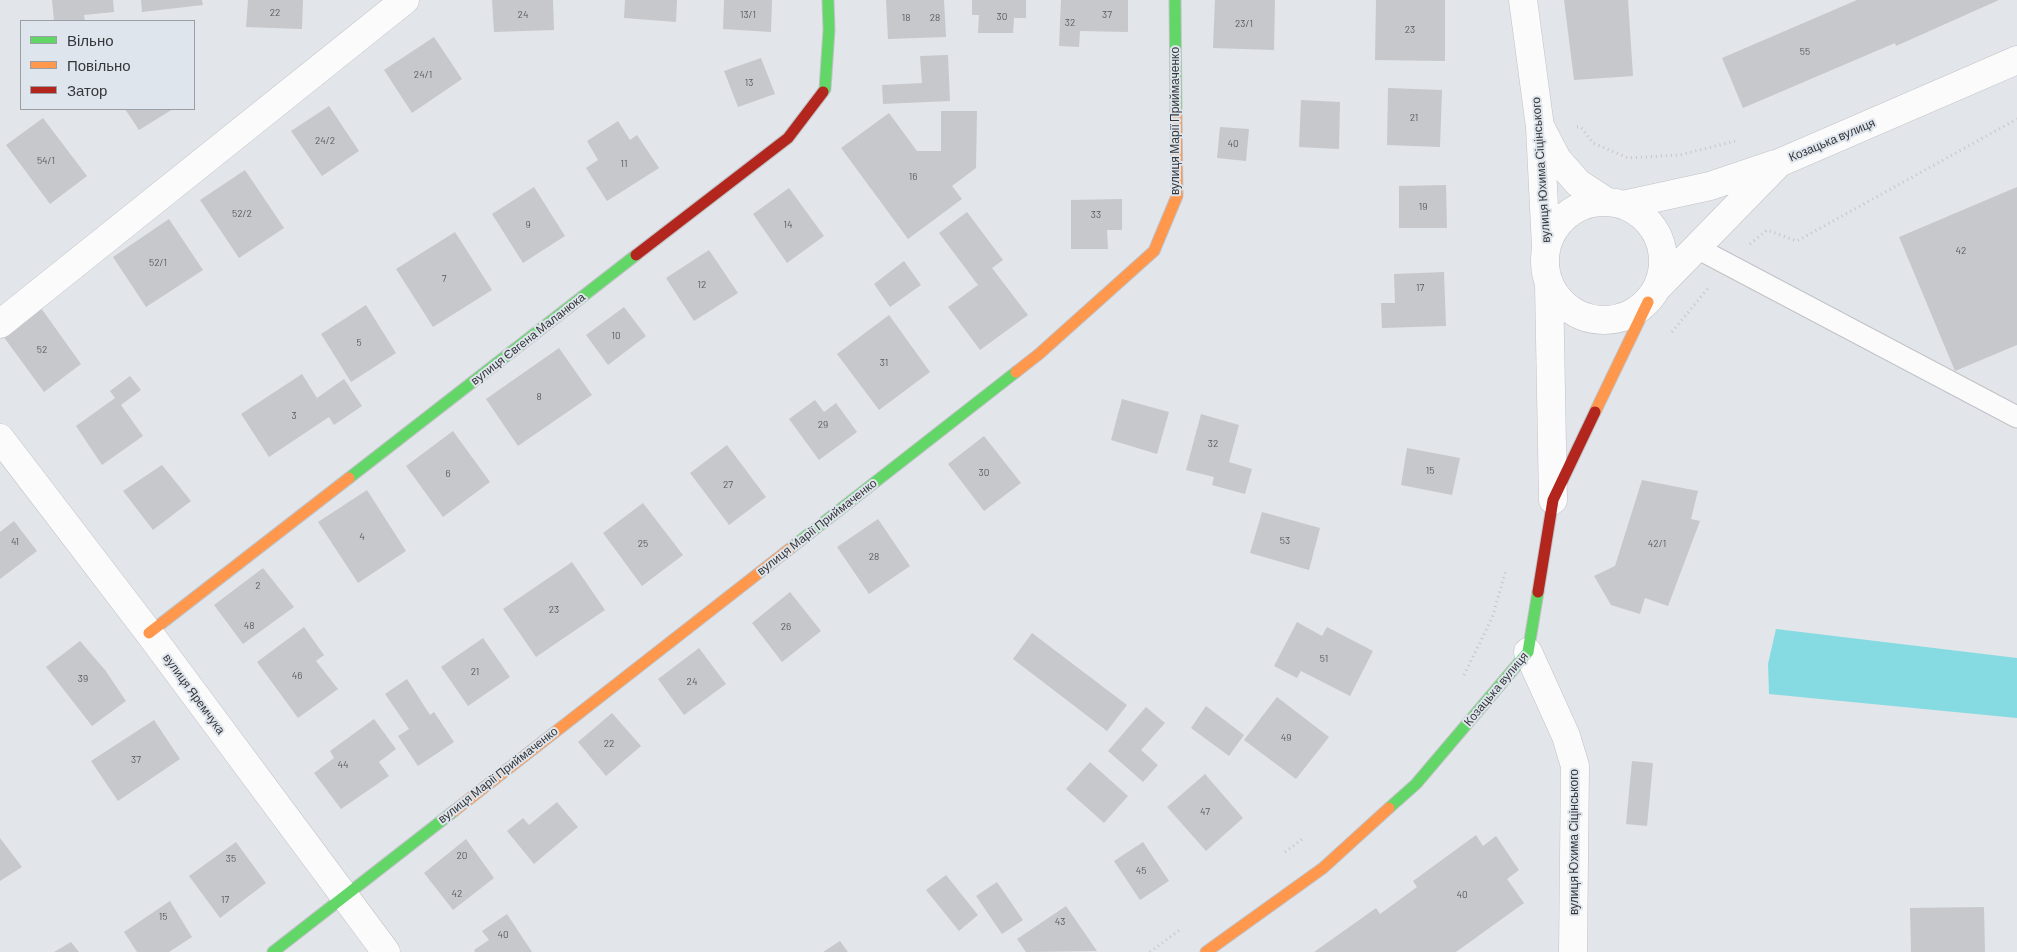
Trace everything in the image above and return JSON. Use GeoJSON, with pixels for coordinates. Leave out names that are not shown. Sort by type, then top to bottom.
{"type":"FeatureCollection","features":[{"type":"Feature","properties":{"kind":"street"},"geometry":{"type":"LineString","coordinates":[[0,324],[405,0]]}},
{"type":"Feature","properties":{"kind":"street","name":"вулиця Євгена Маланюка"},"geometry":{"type":"LineString","coordinates":[[149,633],[788,138],[825,89],[829,30],[828,0]]}},
{"type":"Feature","properties":{"kind":"street","name":"вулиця Марії Приймаченко"},"geometry":{"type":"LineString","coordinates":[[273,952],[1039,354],[1154,251],[1177,196],[1175,0]]}},
{"type":"Feature","properties":{"kind":"street","name":"вулиця Юхима Сіцінського"},"geometry":{"type":"LineString","coordinates":[[1523,0],[1540,127],[1546,250]]}},
{"type":"Feature","properties":{"kind":"street","name":"Козацька вулиця"},"geometry":{"type":"LineString","coordinates":[[1206,952],[1323,868],[1416,784],[1528,652],[1552,500],[1653,295],[1779,163],[2017,60]]}},
{"type":"Feature","properties":{"kind":"street"},"geometry":{"type":"LineString","coordinates":[[1540,127],[1557,158],[1578,183],[1615,203],[1638,212],[1650,224],[1659,238],[1663,255],[1663,272],[1653,295],[1635,312],[1619,318],[1602,320],[1586,318],[1570,310],[1558,298],[1549,284]]}},
{"type":"Feature","properties":{"kind":"street"},"geometry":{"type":"LineString","coordinates":[[1552,500],[1549,284],[1546,268],[1546,250],[1551,234],[1561,220],[1574,210],[1590,203],[1615,203],[1710,186],[1779,163]]}},
{"type":"Feature","properties":{"kind":"street","name":"вулиця Яремчука"},"geometry":{"type":"LineString","coordinates":[[0,438],[149,633],[386,952]]}},
{"type":"Feature","properties":{"kind":"street","name":"вулиця Юхима Сіцінського"},"geometry":{"type":"LineString","coordinates":[[1528,652],[1566,736],[1575,766],[1573,952]]}},
{"type":"Feature","properties":{"kind":"lane"},"geometry":{"type":"LineString","coordinates":[[1697,248],[2017,417]]}},
{"type":"Feature","properties":{"kind":"path"},"geometry":{"type":"LineString","coordinates":[[1667,337],[1728,264],[1767,230],[1797,241],[2017,119]]}},
{"type":"Feature","properties":{"kind":"path"},"geometry":{"type":"LineString","coordinates":[[1540,127],[1581,127],[1593,143],[1628,158],[1680,155],[1736,140]]}},
{"type":"Feature","properties":{"kind":"path"},"geometry":{"type":"LineString","coordinates":[[1462,678],[1492,618],[1508,564]]}},
{"type":"Feature","properties":{"kind":"path"},"geometry":{"type":"LineString","coordinates":[[1284,853],[1307,836]]}},
{"type":"Feature","properties":{"kind":"path"},"geometry":{"type":"LineString","coordinates":[[1150,952],[1189,923]]}},
{"type":"Feature","properties":{"kind":"water"},"geometry":{"type":"Polygon","coordinates":[[[1776,629],[2017,658],[2017,718],[1769,694],[1768,664],[1776,629]]]}},
{"type":"Feature","properties":{"kind":"building"},"geometry":{"type":"Polygon","coordinates":[[[52,0],[113,0],[114,12],[84,15],[85,20],[54,20],[52,0]]]}},
{"type":"Feature","properties":{"kind":"building"},"geometry":{"type":"Polygon","coordinates":[[[141,0],[202,0],[203,5],[142,12],[141,0]]]}},
{"type":"Feature","properties":{"kind":"building"},"geometry":{"type":"Polygon","coordinates":[[[248,0],[303,0],[302,29],[246,27],[248,0]]]}},
{"type":"Feature","properties":{"kind":"building"},"geometry":{"type":"Polygon","coordinates":[[[492,0],[553,0],[554,30],[494,32],[492,0]]]}},
{"type":"Feature","properties":{"kind":"building"},"geometry":{"type":"Polygon","coordinates":[[[625,0],[677,0],[676,22],[624,18],[625,0]]]}},
{"type":"Feature","properties":{"kind":"building"},"geometry":{"type":"Polygon","coordinates":[[[724,0],[772,0],[771,32],[723,29],[724,0]]]}},
{"type":"Feature","properties":{"kind":"building"},"geometry":{"type":"Polygon","coordinates":[[[886,0],[944,0],[946,37],[888,39],[886,0]]]}},
{"type":"Feature","properties":{"kind":"building"},"geometry":{"type":"Polygon","coordinates":[[[972,0],[1026,0],[1026,18],[1014,18],[1013,33],[978,33],[979,15],[972,15],[972,0]]]}},
{"type":"Feature","properties":{"kind":"building"},"geometry":{"type":"Polygon","coordinates":[[[1061,0],[1128,0],[1128,32],[1080,31],[1079,47],[1059,46],[1061,0]]]}},
{"type":"Feature","properties":{"kind":"building"},"geometry":{"type":"Polygon","coordinates":[[[1215,0],[1275,0],[1274,50],[1213,48],[1215,0]]]}},
{"type":"Feature","properties":{"kind":"building"},"geometry":{"type":"Polygon","coordinates":[[[1376,0],[1445,0],[1445,61],[1375,60],[1376,0]]]}},
{"type":"Feature","properties":{"kind":"building"},"geometry":{"type":"Polygon","coordinates":[[[1564,0],[1628,0],[1633,76],[1574,80],[1564,0]]]}},
{"type":"Feature","properties":{"kind":"building"},"geometry":{"type":"Polygon","coordinates":[[[1857,0],[1999,0],[1896,46],[1895,43],[1743,108],[1722,58],[1857,0]]]}},
{"type":"Feature","properties":{"kind":"building"},"geometry":{"type":"Polygon","coordinates":[[[434,37],[462,79],[412,113],[384,70],[434,37]]]}},
{"type":"Feature","properties":{"kind":"building"},"geometry":{"type":"Polygon","coordinates":[[[948,55],[950,101],[883,104],[882,85],[922,83],[920,56],[948,55]]]}},
{"type":"Feature","properties":{"kind":"building"},"geometry":{"type":"Polygon","coordinates":[[[761,58],[775,94],[738,107],[724,71],[761,58]]]}},
{"type":"Feature","properties":{"kind":"building"},"geometry":{"type":"Polygon","coordinates":[[[1388,88],[1442,90],[1440,147],[1387,145],[1388,88]]]}},
{"type":"Feature","properties":{"kind":"building"},"geometry":{"type":"Polygon","coordinates":[[[1301,100],[1340,102],[1339,149],[1299,147],[1301,100]]]}},
{"type":"Feature","properties":{"kind":"building"},"geometry":{"type":"Polygon","coordinates":[[[329,106],[359,151],[322,176],[291,131],[329,106]]]}},
{"type":"Feature","properties":{"kind":"building"},"geometry":{"type":"Polygon","coordinates":[[[126,110],[171,110],[139,130],[126,110]]]}},
{"type":"Feature","properties":{"kind":"building"},"geometry":{"type":"Polygon","coordinates":[[[941,111],[977,111],[976,168],[952,186],[962,199],[908,239],[841,148],[889,113],[917,151],[941,151],[941,111]]]}},
{"type":"Feature","properties":{"kind":"building"},"geometry":{"type":"Polygon","coordinates":[[[43,118],[87,176],[50,204],[6,145],[43,118]]]}},
{"type":"Feature","properties":{"kind":"building"},"geometry":{"type":"Polygon","coordinates":[[[618,121],[630,140],[637,135],[659,168],[607,201],[586,168],[598,160],[587,141],[618,121]]]}},
{"type":"Feature","properties":{"kind":"building"},"geometry":{"type":"Polygon","coordinates":[[[1220,127],[1249,129],[1246,161],[1217,158],[1220,127]]]}},
{"type":"Feature","properties":{"kind":"building"},"geometry":{"type":"Polygon","coordinates":[[[245,170],[284,228],[239,258],[200,200],[245,170]]]}},
{"type":"Feature","properties":{"kind":"building"},"geometry":{"type":"Polygon","coordinates":[[[1446,185],[1447,228],[1399,228],[1399,186],[1446,185]]]}},
{"type":"Feature","properties":{"kind":"building"},"geometry":{"type":"Polygon","coordinates":[[[534,187],[565,236],[523,263],[492,214],[534,187]]]}},
{"type":"Feature","properties":{"kind":"building"},"geometry":{"type":"Polygon","coordinates":[[[2017,187],[2017,345],[1955,371],[1899,237],[2017,187]]]}},
{"type":"Feature","properties":{"kind":"building"},"geometry":{"type":"Polygon","coordinates":[[[789,188],[824,236],[787,263],[753,214],[789,188]]]}},
{"type":"Feature","properties":{"kind":"building"},"geometry":{"type":"Polygon","coordinates":[[[1122,199],[1122,230],[1107,230],[1108,249],[1071,249],[1071,200],[1122,199]]]}},
{"type":"Feature","properties":{"kind":"building"},"geometry":{"type":"Polygon","coordinates":[[[967,212],[1003,260],[992,268],[1028,315],[980,350],[948,307],[978,285],[939,233],[967,212]]]}},
{"type":"Feature","properties":{"kind":"building"},"geometry":{"type":"Polygon","coordinates":[[[169,219],[203,270],[146,307],[113,257],[169,219]]]}},
{"type":"Feature","properties":{"kind":"building"},"geometry":{"type":"Polygon","coordinates":[[[455,232],[492,290],[433,327],[396,269],[455,232]]]}},
{"type":"Feature","properties":{"kind":"building"},"geometry":{"type":"Polygon","coordinates":[[[709,250],[738,293],[694,321],[666,278],[709,250]]]}},
{"type":"Feature","properties":{"kind":"building"},"geometry":{"type":"Polygon","coordinates":[[[904,261],[921,285],[890,307],[874,284],[904,261]]]}},
{"type":"Feature","properties":{"kind":"building"},"geometry":{"type":"Polygon","coordinates":[[[1444,272],[1446,326],[1382,328],[1381,303],[1395,303],[1394,274],[1444,272]]]}},
{"type":"Feature","properties":{"kind":"building"},"geometry":{"type":"Polygon","coordinates":[[[366,305],[396,353],[351,382],[321,334],[366,305]]]}},
{"type":"Feature","properties":{"kind":"building"},"geometry":{"type":"Polygon","coordinates":[[[624,307],[646,336],[608,365],[586,335],[624,307]]]}},
{"type":"Feature","properties":{"kind":"building"},"geometry":{"type":"Polygon","coordinates":[[[41,308],[81,364],[44,392],[3,336],[41,308]]]}},
{"type":"Feature","properties":{"kind":"building"},"geometry":{"type":"Polygon","coordinates":[[[889,315],[930,372],[879,410],[837,354],[889,315]]]}},
{"type":"Feature","properties":{"kind":"building"},"geometry":{"type":"Polygon","coordinates":[[[559,348],[592,395],[518,446],[486,399],[559,348]]]}},
{"type":"Feature","properties":{"kind":"building"},"geometry":{"type":"Polygon","coordinates":[[[302,374],[317,398],[344,379],[362,406],[334,425],[329,417],[269,457],[241,414],[302,374]]]}},
{"type":"Feature","properties":{"kind":"building"},"geometry":{"type":"Polygon","coordinates":[[[130,376],[141,390],[121,405],[143,436],[102,465],[76,426],[115,398],[110,391],[130,376]]]}},
{"type":"Feature","properties":{"kind":"building"},"geometry":{"type":"Polygon","coordinates":[[[1122,399],[1169,412],[1157,454],[1111,440],[1122,399]]]}},
{"type":"Feature","properties":{"kind":"building"},"geometry":{"type":"Polygon","coordinates":[[[815,400],[824,412],[836,403],[857,432],[819,460],[789,419],[815,400]]]}},
{"type":"Feature","properties":{"kind":"building"},"geometry":{"type":"Polygon","coordinates":[[[1201,414],[1239,425],[1229,462],[1252,469],[1245,494],[1212,485],[1214,477],[1186,470],[1201,414]]]}},
{"type":"Feature","properties":{"kind":"building"},"geometry":{"type":"Polygon","coordinates":[[[453,431],[490,482],[443,517],[406,466],[453,431]]]}},
{"type":"Feature","properties":{"kind":"building"},"geometry":{"type":"Polygon","coordinates":[[[984,436],[1021,483],[984,511],[948,464],[984,436]]]}},
{"type":"Feature","properties":{"kind":"building"},"geometry":{"type":"Polygon","coordinates":[[[727,445],[766,497],[729,525],[690,473],[727,445]]]}},
{"type":"Feature","properties":{"kind":"building"},"geometry":{"type":"Polygon","coordinates":[[[1407,448],[1460,458],[1452,495],[1401,485],[1407,448]]]}},
{"type":"Feature","properties":{"kind":"building"},"geometry":{"type":"Polygon","coordinates":[[[162,465],[191,501],[153,530],[123,491],[162,465]]]}},
{"type":"Feature","properties":{"kind":"building"},"geometry":{"type":"Polygon","coordinates":[[[1642,480],[1698,491],[1691,519],[1700,521],[1668,606],[1645,598],[1640,614],[1611,605],[1594,576],[1615,566],[1642,480]]]}},
{"type":"Feature","properties":{"kind":"building"},"geometry":{"type":"Polygon","coordinates":[[[367,490],[406,551],[358,583],[318,522],[367,490]]]}},
{"type":"Feature","properties":{"kind":"building"},"geometry":{"type":"Polygon","coordinates":[[[643,503],[683,555],[642,586],[603,533],[643,503]]]}},
{"type":"Feature","properties":{"kind":"building"},"geometry":{"type":"Polygon","coordinates":[[[1262,512],[1320,528],[1309,570],[1250,553],[1262,512]]]}},
{"type":"Feature","properties":{"kind":"building"},"geometry":{"type":"Polygon","coordinates":[[[878,519],[910,566],[869,594],[837,547],[878,519]]]}},
{"type":"Feature","properties":{"kind":"building"},"geometry":{"type":"Polygon","coordinates":[[[14,521],[37,551],[0,579],[0,532],[14,521]]]}},
{"type":"Feature","properties":{"kind":"building"},"geometry":{"type":"Polygon","coordinates":[[[572,562],[605,610],[536,657],[503,609],[572,562]]]}},
{"type":"Feature","properties":{"kind":"building"},"geometry":{"type":"Polygon","coordinates":[[[263,568],[294,607],[243,644],[214,605],[263,568]]]}},
{"type":"Feature","properties":{"kind":"building"},"geometry":{"type":"Polygon","coordinates":[[[790,592],[821,631],[782,662],[752,623],[790,592]]]}},
{"type":"Feature","properties":{"kind":"building"},"geometry":{"type":"Polygon","coordinates":[[[1297,622],[1322,636],[1327,627],[1373,651],[1350,696],[1301,671],[1297,678],[1274,666],[1297,622]]]}},
{"type":"Feature","properties":{"kind":"building"},"geometry":{"type":"Polygon","coordinates":[[[304,627],[324,655],[316,661],[338,689],[298,718],[257,662],[304,627]]]}},
{"type":"Feature","properties":{"kind":"building"},"geometry":{"type":"Polygon","coordinates":[[[1032,633],[1127,705],[1107,731],[1013,659],[1032,633]]]}},
{"type":"Feature","properties":{"kind":"building"},"geometry":{"type":"Polygon","coordinates":[[[483,638],[510,677],[468,706],[441,667],[483,638]]]}},
{"type":"Feature","properties":{"kind":"building"},"geometry":{"type":"Polygon","coordinates":[[[80,641],[105,670],[126,701],[92,726],[46,667],[80,641]]]}},
{"type":"Feature","properties":{"kind":"building"},"geometry":{"type":"Polygon","coordinates":[[[699,648],[726,684],[684,715],[658,679],[699,648]]]}},
{"type":"Feature","properties":{"kind":"building"},"geometry":{"type":"Polygon","coordinates":[[[407,679],[430,715],[434,712],[454,742],[418,766],[398,736],[409,729],[385,694],[407,679]]]}},
{"type":"Feature","properties":{"kind":"building"},"geometry":{"type":"Polygon","coordinates":[[[1277,697],[1329,737],[1296,779],[1244,740],[1277,697]]]}},
{"type":"Feature","properties":{"kind":"building"},"geometry":{"type":"Polygon","coordinates":[[[1206,706],[1244,735],[1229,756],[1191,728],[1206,706]]]}},
{"type":"Feature","properties":{"kind":"building"},"geometry":{"type":"Polygon","coordinates":[[[1146,707],[1165,723],[1141,750],[1158,765],[1143,782],[1108,751],[1146,707]]]}},
{"type":"Feature","properties":{"kind":"building"},"geometry":{"type":"Polygon","coordinates":[[[612,713],[641,746],[606,776],[578,742],[612,713]]]}},
{"type":"Feature","properties":{"kind":"building"},"geometry":{"type":"Polygon","coordinates":[[[374,719],[396,749],[379,762],[389,776],[341,809],[314,773],[334,758],[330,751],[374,719]]]}},
{"type":"Feature","properties":{"kind":"building"},"geometry":{"type":"Polygon","coordinates":[[[154,720],[180,759],[118,801],[91,761],[154,720]]]}},
{"type":"Feature","properties":{"kind":"building"},"geometry":{"type":"Polygon","coordinates":[[[1632,761],[1653,763],[1647,826],[1626,824],[1632,761]]]}},
{"type":"Feature","properties":{"kind":"building"},"geometry":{"type":"Polygon","coordinates":[[[1090,762],[1128,796],[1104,823],[1066,789],[1090,762]]]}},
{"type":"Feature","properties":{"kind":"building"},"geometry":{"type":"Polygon","coordinates":[[[1205,774],[1243,818],[1206,851],[1167,807],[1205,774]]]}},
{"type":"Feature","properties":{"kind":"building"},"geometry":{"type":"Polygon","coordinates":[[[557,802],[578,827],[534,864],[507,831],[523,818],[529,825],[557,802]]]}},
{"type":"Feature","properties":{"kind":"building"},"geometry":{"type":"Polygon","coordinates":[[[1476,835],[1483,846],[1496,836],[1519,870],[1507,879],[1524,903],[1456,952],[1314,952],[1376,908],[1380,914],[1417,887],[1413,881],[1476,835]]]}},
{"type":"Feature","properties":{"kind":"building"},"geometry":{"type":"Polygon","coordinates":[[[0,838],[22,867],[0,881],[0,838]]]}},
{"type":"Feature","properties":{"kind":"building"},"geometry":{"type":"Polygon","coordinates":[[[466,839],[494,878],[453,910],[424,873],[466,839]]]}},
{"type":"Feature","properties":{"kind":"building"},"geometry":{"type":"Polygon","coordinates":[[[236,842],[266,883],[220,918],[189,876],[236,842]]]}},
{"type":"Feature","properties":{"kind":"building"},"geometry":{"type":"Polygon","coordinates":[[[1143,842],[1169,881],[1140,900],[1114,861],[1143,842]]]}},
{"type":"Feature","properties":{"kind":"building"},"geometry":{"type":"Polygon","coordinates":[[[946,875],[978,915],[959,931],[926,890],[946,875]]]}},
{"type":"Feature","properties":{"kind":"building"},"geometry":{"type":"Polygon","coordinates":[[[997,882],[1023,920],[1002,934],[976,896],[997,882]]]}},
{"type":"Feature","properties":{"kind":"building"},"geometry":{"type":"Polygon","coordinates":[[[170,901],[192,937],[169,952],[137,952],[124,932],[170,901]]]}},
{"type":"Feature","properties":{"kind":"building"},"geometry":{"type":"Polygon","coordinates":[[[1066,906],[1097,951],[1026,952],[1017,939],[1066,906]]]}},
{"type":"Feature","properties":{"kind":"building"},"geometry":{"type":"Polygon","coordinates":[[[1984,907],[1985,952],[1911,952],[1910,908],[1984,907]]]}},
{"type":"Feature","properties":{"kind":"building"},"geometry":{"type":"Polygon","coordinates":[[[507,914],[532,952],[475,952],[474,950],[489,940],[482,931],[507,914]]]}},
{"type":"Feature","properties":{"kind":"building"},"geometry":{"type":"Polygon","coordinates":[[[840,941],[848,952],[823,952],[840,941]]]}},
{"type":"Feature","properties":{"kind":"building"},"geometry":{"type":"Polygon","coordinates":[[[71,942],[79,952],[54,952],[71,942]]]}},
{"type":"Feature","properties":{"kind":"traffic: fast"},"geometry":{"type":"LineString","coordinates":[[823,92],[825,89],[829,30],[828,0]]}},
{"type":"Feature","properties":{"kind":"traffic: fast"},"geometry":{"type":"LineString","coordinates":[[1175,0],[1176,111]]}},
{"type":"Feature","properties":{"kind":"traffic: fast"},"geometry":{"type":"LineString","coordinates":[[349,478],[636,255]]}},
{"type":"Feature","properties":{"kind":"traffic: fast"},"geometry":{"type":"LineString","coordinates":[[792,547],[1016,372]]}},
{"type":"Feature","properties":{"kind":"traffic: fast"},"geometry":{"type":"LineString","coordinates":[[1389,808],[1416,784],[1528,652],[1538,592]]}},
{"type":"Feature","properties":{"kind":"traffic: fast"},"geometry":{"type":"LineString","coordinates":[[273,952],[454,811]]}},
{"type":"Feature","properties":{"kind":"traffic: slow"},"geometry":{"type":"LineString","coordinates":[[1016,372],[1039,354],[1154,251],[1177,196],[1176,111]]}},
{"type":"Feature","properties":{"kind":"traffic: slow"},"geometry":{"type":"LineString","coordinates":[[1595,412],[1648,302]]}},
{"type":"Feature","properties":{"kind":"traffic: slow"},"geometry":{"type":"LineString","coordinates":[[149,633],[349,478]]}},
{"type":"Feature","properties":{"kind":"traffic: slow"},"geometry":{"type":"LineString","coordinates":[[454,811],[792,547]]}},
{"type":"Feature","properties":{"kind":"traffic: slow"},"geometry":{"type":"LineString","coordinates":[[1206,952],[1323,868],[1389,808]]}},
{"type":"Feature","properties":{"kind":"traffic: jam"},"geometry":{"type":"LineString","coordinates":[[636,255],[788,138],[823,92]]}},
{"type":"Feature","properties":{"kind":"traffic: jam"},"geometry":{"type":"LineString","coordinates":[[1538,592],[1553,500],[1595,412]]}}]}
